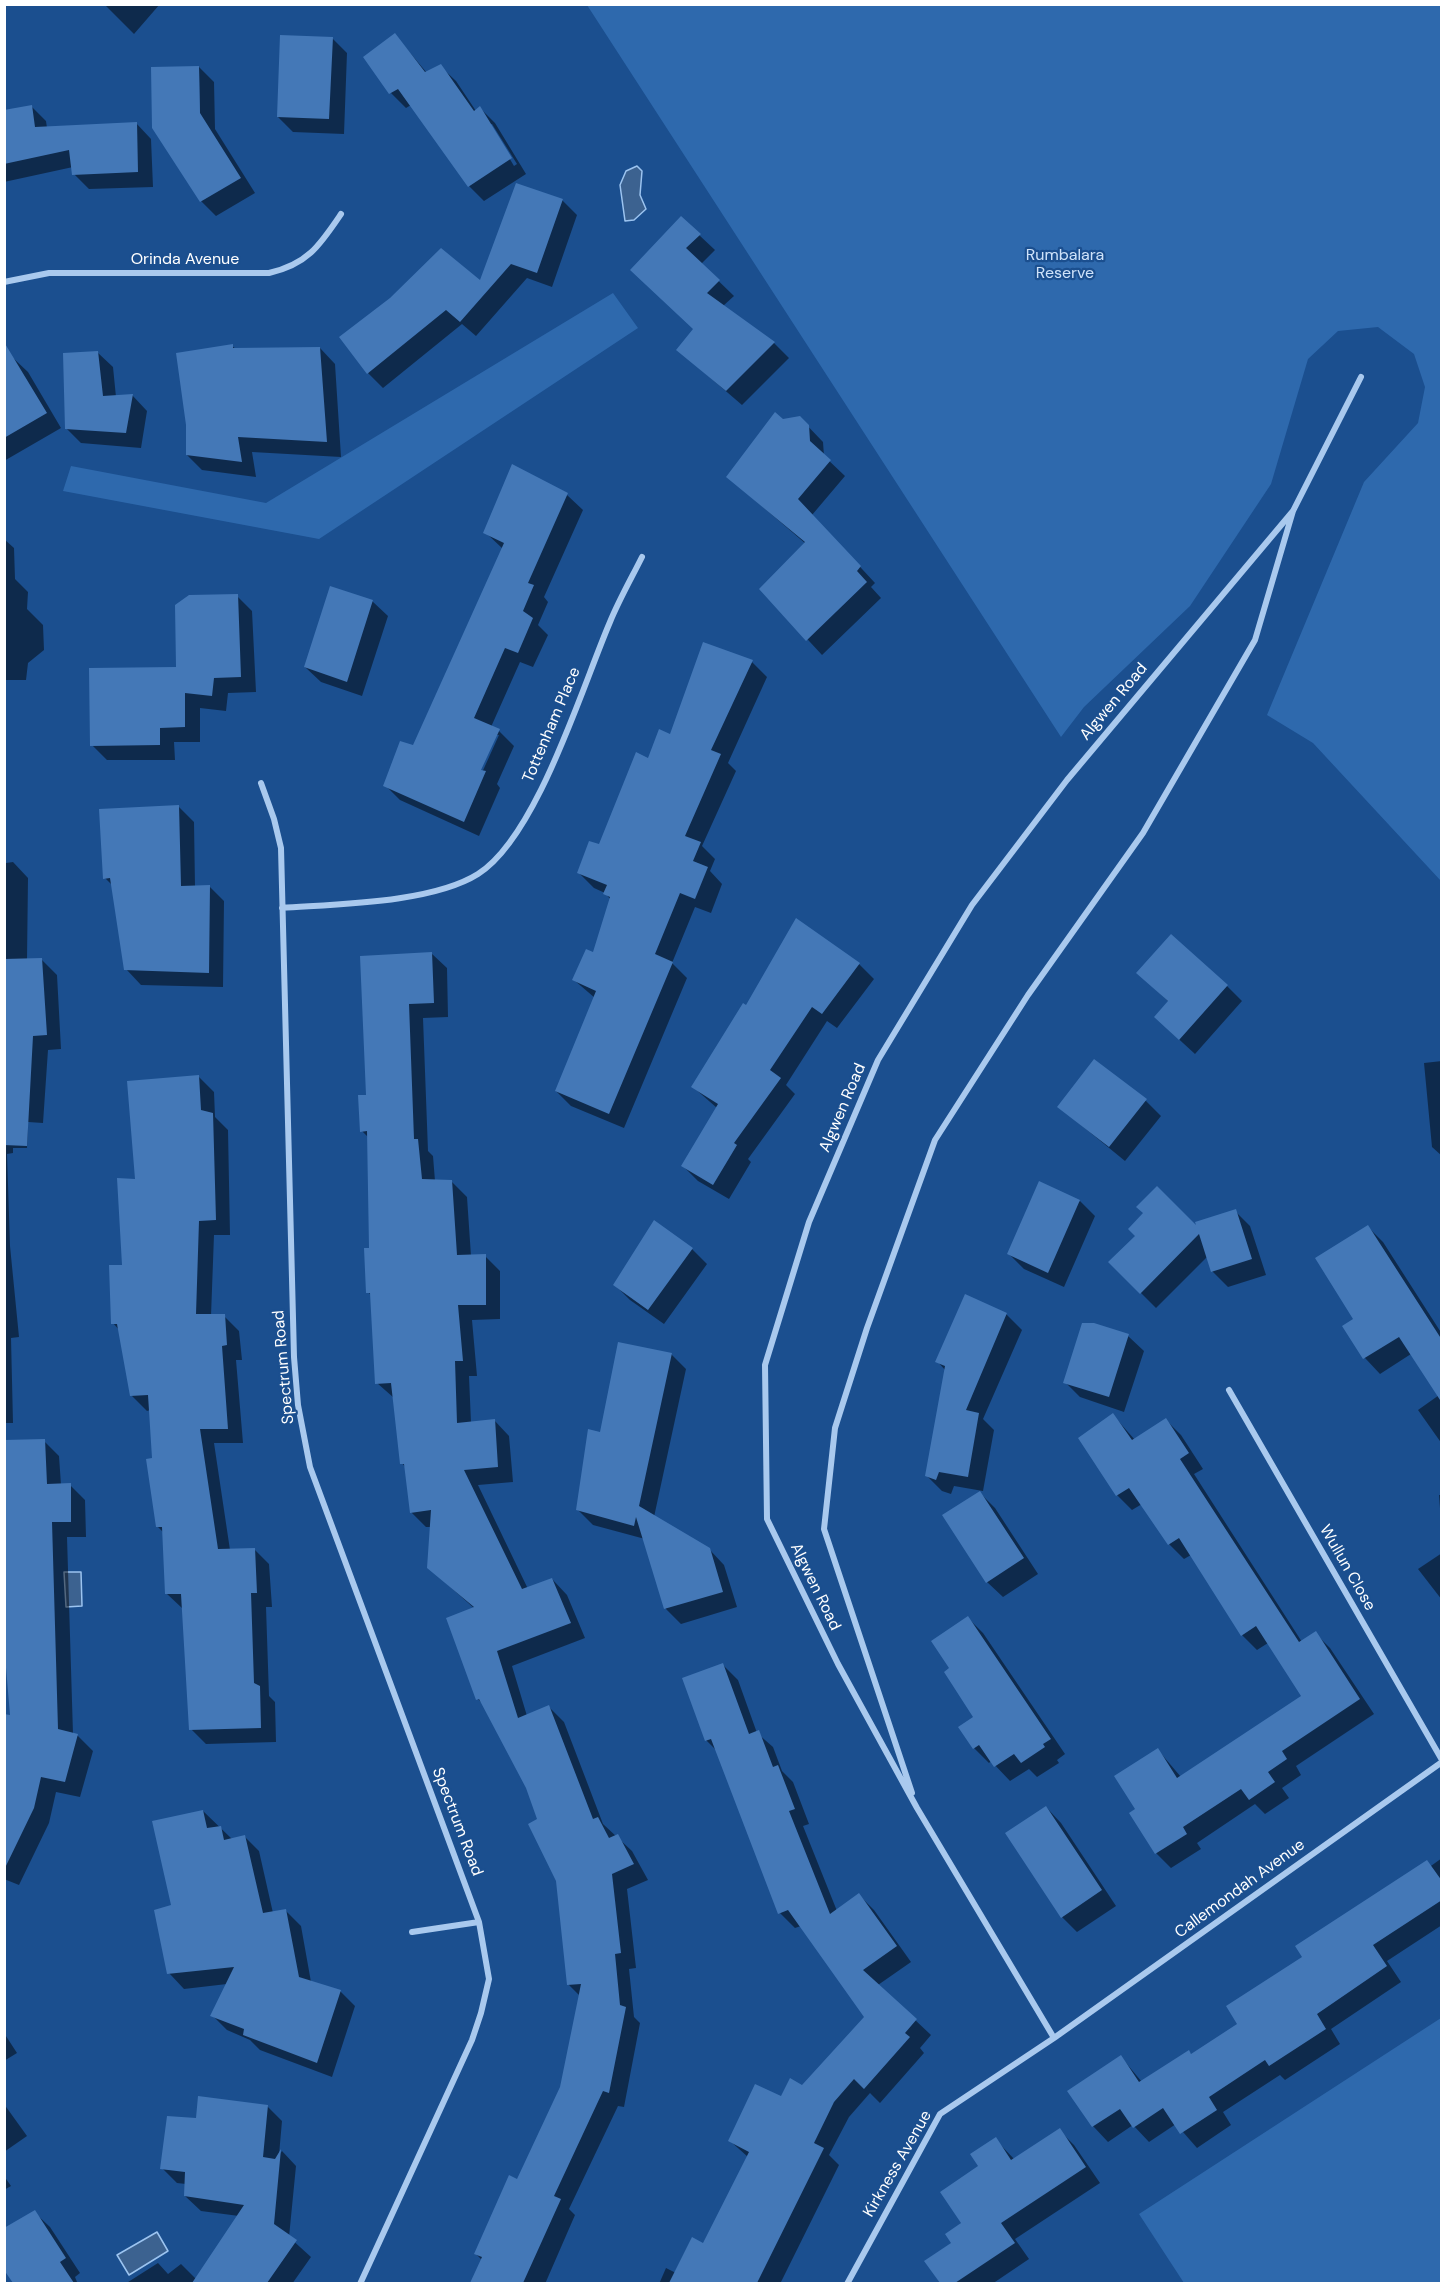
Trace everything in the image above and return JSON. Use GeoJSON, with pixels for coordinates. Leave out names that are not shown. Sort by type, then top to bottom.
{"type":"FeatureCollection","features":[{"type":"Feature","properties":{"kind":"street","name":"Orinda Avenue"},"geometry":{"type":"LineString","coordinates":[[4,282],[49,273],[269,273],[288,268],[308,258],[341,214]]}},
{"type":"Feature","properties":{"kind":"street","name":"Algwen Road"},"geometry":{"type":"LineString","coordinates":[[917,1808],[824,1529],[835,1428],[867,1328],[935,1140],[1028,995],[1143,833],[1255,640],[1293,511],[1361,377]]}},
{"type":"Feature","properties":{"kind":"street","name":"Algwen Road"},"geometry":{"type":"LineString","coordinates":[[1054,2038],[917,1808],[838,1664],[767,1519],[765,1365],[809,1222],[878,1060],[966,915],[1067,780],[1293,511]]}},
{"type":"Feature","properties":{"kind":"street","name":"Tottenham Place"},"geometry":{"type":"LineString","coordinates":[[282,908],[443,890],[478,874],[499,856],[518,830],[558,754],[610,620],[642,557]]}},
{"type":"Feature","properties":{"kind":"street","name":"Spectrum Road"},"geometry":{"type":"LineString","coordinates":[[261,783],[274,819],[281,848],[294,1357],[298,1405],[310,1467],[479,1922],[489,1979],[481,2013],[444,2103],[360,2283]]}},
{"type":"Feature","properties":{"kind":"street","name":"Wullun Close"},"geometry":{"type":"LineString","coordinates":[[1229,1390],[1442,1761]]}},
{"type":"Feature","properties":{"kind":"street","name":"Callemondah Avenue"},"geometry":{"type":"LineString","coordinates":[[1054,2038],[1442,1761]]}},
{"type":"Feature","properties":{"kind":"street"},"geometry":{"type":"LineString","coordinates":[[412,1932],[479,1922]]}},
{"type":"Feature","properties":{"kind":"street","name":"Kirkness Avenue"},"geometry":{"type":"LineString","coordinates":[[847,2283],[940,2114],[1054,2038]]}},
{"type":"Feature","properties":{"kind":"green space","name":"Rumbalara Reserve"},"geometry":{"type":"Polygon","coordinates":[[[587,5],[1441,5],[1441,881],[1313,743],[1267,715],[1364,482],[1418,423],[1425,387],[1414,354],[1378,327],[1338,331],[1308,359],[1271,484],[1190,606],[1084,707],[1061,737],[587,5]]]}},
{"type":"Feature","properties":{"kind":"green space"},"geometry":{"type":"Polygon","coordinates":[[[613,293],[638,328],[319,539],[63,491],[71,466],[266,503],[613,293]]]}},
{"type":"Feature","properties":{"kind":"green space"},"geometry":{"type":"Polygon","coordinates":[[[1441,2018],[1441,2283],[1184,2283],[1139,2214],[1441,2018]]]}},
{"type":"Feature","properties":{"kind":"shaded area"},"geometry":{"type":"Polygon","coordinates":[[[637,166],[642,171],[640,195],[646,209],[634,220],[625,221],[620,185],[626,171],[637,166]]]}},
{"type":"Feature","properties":{"kind":"shaded area"},"geometry":{"type":"Polygon","coordinates":[[[64,1572],[81,1572],[82,1606],[66,1607],[64,1572]]]}},
{"type":"Feature","properties":{"kind":"shaded area"},"geometry":{"type":"Polygon","coordinates":[[[157,2232],[168,2251],[129,2275],[117,2255],[157,2232]]]}},
{"type":"Feature","properties":{"kind":"building"},"geometry":{"type":"Polygon","coordinates":[[[395,33],[425,72],[441,64],[474,111],[480,106],[512,158],[468,187],[398,89],[389,94],[363,57],[395,33]]]}},
{"type":"Feature","properties":{"kind":"building"},"geometry":{"type":"Polygon","coordinates":[[[280,35],[333,37],[329,119],[277,117],[280,35]]]}},
{"type":"Feature","properties":{"kind":"building"},"geometry":{"type":"Polygon","coordinates":[[[199,66],[200,113],[241,178],[200,202],[152,128],[151,67],[199,66]]]}},
{"type":"Feature","properties":{"kind":"building"},"geometry":{"type":"Polygon","coordinates":[[[32,105],[35,127],[137,122],[138,172],[72,175],[69,150],[4,164],[4,110],[32,105]]]}},
{"type":"Feature","properties":{"kind":"building"},"geometry":{"type":"Polygon","coordinates":[[[516,183],[563,199],[537,273],[511,264],[460,322],[446,310],[367,374],[339,337],[390,298],[441,248],[480,280],[516,183]]]}},
{"type":"Feature","properties":{"kind":"building"},"geometry":{"type":"Polygon","coordinates":[[[681,216],[701,234],[686,248],[720,280],[707,293],[775,342],[726,391],[676,350],[693,329],[630,270],[681,216]]]}},
{"type":"Feature","properties":{"kind":"building"},"geometry":{"type":"Polygon","coordinates":[[[4,342],[47,413],[4,438],[4,342]]]}},
{"type":"Feature","properties":{"kind":"building"},"geometry":{"type":"Polygon","coordinates":[[[233,344],[233,348],[320,347],[327,442],[238,437],[242,462],[186,455],[186,425],[176,353],[233,344]]]}},
{"type":"Feature","properties":{"kind":"building"},"geometry":{"type":"Polygon","coordinates":[[[98,351],[103,396],[133,394],[126,433],[65,429],[63,353],[98,351]]]}},
{"type":"Feature","properties":{"kind":"building"},"geometry":{"type":"Polygon","coordinates":[[[775,412],[783,419],[800,416],[809,425],[810,441],[831,460],[798,499],[861,566],[857,571],[867,582],[806,641],[759,589],[805,542],[726,477],[775,412]]]}},
{"type":"Feature","properties":{"kind":"building"},"geometry":{"type":"Polygon","coordinates":[[[512,464],[568,493],[528,583],[534,585],[523,611],[533,618],[518,653],[505,648],[474,718],[500,729],[481,770],[486,771],[464,822],[383,786],[400,741],[413,745],[504,543],[483,533],[512,464]]]}},
{"type":"Feature","properties":{"kind":"building"},"geometry":{"type":"Polygon","coordinates":[[[330,586],[373,600],[347,682],[304,667],[330,586]]]}},
{"type":"Feature","properties":{"kind":"building"},"geometry":{"type":"Polygon","coordinates":[[[238,594],[241,677],[214,678],[212,696],[185,693],[185,727],[160,728],[160,745],[90,746],[89,668],[176,667],[175,605],[189,595],[238,594]]]}},
{"type":"Feature","properties":{"kind":"building"},"geometry":{"type":"Polygon","coordinates":[[[703,642],[753,660],[711,750],[721,754],[685,836],[701,842],[693,861],[708,867],[695,899],[680,893],[655,954],[673,962],[609,1114],[555,1091],[596,991],[572,980],[586,949],[593,952],[610,897],[603,894],[607,885],[577,873],[589,841],[599,844],[636,752],[648,758],[659,729],[670,734],[703,642]]]}},
{"type":"Feature","properties":{"kind":"building"},"geometry":{"type":"Polygon","coordinates":[[[179,805],[181,886],[210,885],[209,973],[124,970],[110,878],[103,879],[99,809],[179,805]]]}},
{"type":"Feature","properties":{"kind":"building"},"geometry":{"type":"Polygon","coordinates":[[[796,918],[860,963],[822,1014],[812,1007],[770,1070],[781,1078],[734,1143],[737,1145],[713,1185],[681,1166],[718,1104],[691,1087],[743,1003],[746,1005],[796,918]]]}},
{"type":"Feature","properties":{"kind":"building"},"geometry":{"type":"Polygon","coordinates":[[[1171,934],[1228,985],[1179,1040],[1154,1017],[1168,1001],[1136,973],[1171,934]]]}},
{"type":"Feature","properties":{"kind":"building"},"geometry":{"type":"Polygon","coordinates":[[[432,952],[434,1003],[409,1004],[414,1139],[418,1139],[422,1179],[452,1180],[457,1255],[486,1254],[486,1305],[458,1305],[463,1361],[455,1361],[457,1423],[495,1419],[498,1467],[464,1470],[522,1589],[552,1578],[571,1623],[497,1651],[518,1718],[549,1705],[593,1819],[598,1817],[609,1838],[618,1834],[634,1864],[612,1874],[621,1953],[615,1954],[620,2005],[626,2007],[609,2093],[603,2091],[554,2196],[561,2199],[523,2283],[470,2283],[482,2257],[474,2254],[509,2175],[517,2179],[560,2087],[581,1984],[567,1985],[556,1881],[528,1824],[537,1819],[526,1788],[479,1699],[476,1700],[446,1618],[474,1607],[427,1568],[431,1510],[410,1513],[404,1464],[400,1464],[391,1383],[375,1384],[370,1293],[366,1293],[364,1248],[369,1248],[367,1131],[360,1132],[358,1095],[366,1095],[360,956],[432,952]]]}},
{"type":"Feature","properties":{"kind":"building"},"geometry":{"type":"Polygon","coordinates":[[[42,958],[47,1035],[33,1036],[27,1146],[4,1145],[4,959],[42,958]]]}},
{"type":"Feature","properties":{"kind":"building"},"geometry":{"type":"Polygon","coordinates":[[[1094,1059],[1147,1099],[1109,1147],[1057,1107],[1094,1059]]]}},
{"type":"Feature","properties":{"kind":"building"},"geometry":{"type":"Polygon","coordinates":[[[199,1075],[201,1110],[213,1113],[216,1220],[199,1221],[196,1314],[225,1314],[227,1345],[222,1346],[228,1429],[200,1429],[218,1549],[255,1548],[257,1593],[251,1593],[254,1683],[260,1686],[261,1728],[189,1730],[181,1594],[165,1594],[162,1527],[156,1527],[146,1459],[152,1458],[148,1395],[130,1396],[117,1324],[111,1324],[109,1265],[122,1265],[117,1178],[135,1179],[127,1081],[199,1075]]]}},
{"type":"Feature","properties":{"kind":"building"},"geometry":{"type":"Polygon","coordinates":[[[1039,1181],[1080,1200],[1048,1273],[1007,1254],[1039,1181]]]}},
{"type":"Feature","properties":{"kind":"building"},"geometry":{"type":"Polygon","coordinates":[[[1157,1186],[1196,1225],[1195,1222],[1236,1209],[1252,1259],[1211,1272],[1199,1234],[1140,1294],[1108,1262],[1135,1236],[1128,1229],[1143,1213],[1136,1207],[1157,1186]]]}},
{"type":"Feature","properties":{"kind":"building"},"geometry":{"type":"Polygon","coordinates":[[[654,1220],[693,1248],[648,1310],[613,1285],[654,1220]]]}},
{"type":"Feature","properties":{"kind":"building"},"geometry":{"type":"Polygon","coordinates":[[[1368,1225],[1442,1340],[1442,1403],[1399,1337],[1363,1359],[1342,1326],[1353,1319],[1315,1258],[1368,1225]]]}},
{"type":"Feature","properties":{"kind":"building"},"geometry":{"type":"Polygon","coordinates":[[[965,1294],[1007,1313],[966,1410],[979,1413],[968,1477],[939,1472],[936,1480],[925,1476],[945,1366],[935,1362],[965,1294]]]}},
{"type":"Feature","properties":{"kind":"building"},"geometry":{"type":"Polygon","coordinates":[[[1082,1323],[1094,1323],[1129,1334],[1109,1397],[1063,1383],[1082,1323]]]}},
{"type":"Feature","properties":{"kind":"building"},"geometry":{"type":"Polygon","coordinates":[[[618,1342],[672,1353],[639,1506],[710,1548],[723,1592],[664,1609],[636,1517],[634,1526],[576,1510],[588,1429],[600,1432],[618,1342]]]}},
{"type":"Feature","properties":{"kind":"building"},"geometry":{"type":"Polygon","coordinates":[[[1113,1413],[1132,1440],[1166,1418],[1189,1453],[1180,1459],[1299,1642],[1316,1631],[1360,1699],[1282,1751],[1287,1759],[1268,1772],[1275,1782],[1249,1800],[1241,1789],[1183,1827],[1187,1834],[1155,1854],[1129,1813],[1135,1809],[1114,1776],[1158,1748],[1177,1778],[1301,1696],[1256,1626],[1241,1636],[1179,1538],[1168,1545],[1129,1488],[1116,1496],[1078,1438],[1113,1413]]]}},
{"type":"Feature","properties":{"kind":"building"},"geometry":{"type":"Polygon","coordinates":[[[45,1439],[47,1484],[71,1483],[71,1522],[52,1522],[58,1729],[78,1734],[65,1782],[41,1777],[34,1808],[4,1870],[4,1714],[10,1715],[4,1644],[4,1440],[45,1439]]]}},
{"type":"Feature","properties":{"kind":"building"},"geometry":{"type":"Polygon","coordinates":[[[980,1491],[1024,1558],[986,1583],[942,1515],[980,1491]]]}},
{"type":"Feature","properties":{"kind":"building"},"geometry":{"type":"Polygon","coordinates":[[[968,1616],[1051,1739],[1043,1744],[1045,1747],[1021,1763],[1014,1754],[994,1767],[979,1745],[973,1749],[958,1727],[973,1717],[944,1672],[949,1668],[931,1641],[968,1616]]]}},
{"type":"Feature","properties":{"kind":"building"},"geometry":{"type":"Polygon","coordinates":[[[723,1663],[749,1734],[759,1730],[773,1767],[778,1765],[795,1809],[789,1811],[830,1914],[859,1893],[897,1946],[863,1970],[917,2019],[905,2033],[910,2037],[864,2089],[854,2079],[834,2102],[814,2143],[824,2148],[757,2283],[669,2283],[692,2237],[703,2243],[749,2152],[728,2141],[755,2084],[781,2096],[790,2078],[802,2085],[864,2017],[788,1910],[778,1914],[711,1739],[705,1741],[682,1678],[723,1663]]]}},
{"type":"Feature","properties":{"kind":"building"},"geometry":{"type":"Polygon","coordinates":[[[1046,1806],[1102,1890],[1061,1918],[1005,1833],[1046,1806]]]}},
{"type":"Feature","properties":{"kind":"building"},"geometry":{"type":"Polygon","coordinates":[[[203,1810],[207,1828],[221,1826],[224,1840],[245,1835],[263,1913],[286,1909],[299,1977],[341,1990],[317,2063],[243,2035],[244,2029],[210,2016],[234,1967],[167,1974],[154,1910],[171,1905],[152,1821],[203,1810]]]}},
{"type":"Feature","properties":{"kind":"building"},"geometry":{"type":"Polygon","coordinates":[[[1427,1860],[1442,1881],[1442,1900],[1373,1945],[1387,1966],[1317,2014],[1326,2029],[1269,2066],[1265,2060],[1209,2097],[1217,2110],[1180,2134],[1163,2108],[1133,2128],[1120,2109],[1092,2127],[1067,2091],[1121,2055],[1139,2082],[1189,2050],[1191,2054],[1237,2024],[1226,2006],[1302,1957],[1295,1946],[1427,1860]]]}},
{"type":"Feature","properties":{"kind":"building"},"geometry":{"type":"Polygon","coordinates":[[[198,2096],[268,2105],[263,2157],[275,2159],[281,2149],[274,2224],[297,2240],[267,2283],[192,2283],[244,2205],[184,2196],[185,2172],[160,2169],[167,2116],[196,2118],[198,2096]]]}},
{"type":"Feature","properties":{"kind":"building"},"geometry":{"type":"Polygon","coordinates":[[[1060,2128],[1086,2167],[1001,2223],[1015,2243],[955,2283],[940,2283],[924,2261],[951,2243],[945,2234],[961,2223],[940,2192],[978,2166],[970,2154],[996,2137],[1011,2160],[1060,2128]]]}},
{"type":"Feature","properties":{"kind":"building"},"geometry":{"type":"Polygon","coordinates":[[[35,2210],[66,2258],[60,2262],[74,2283],[13,2283],[4,2270],[4,2228],[35,2210]]]}}]}
